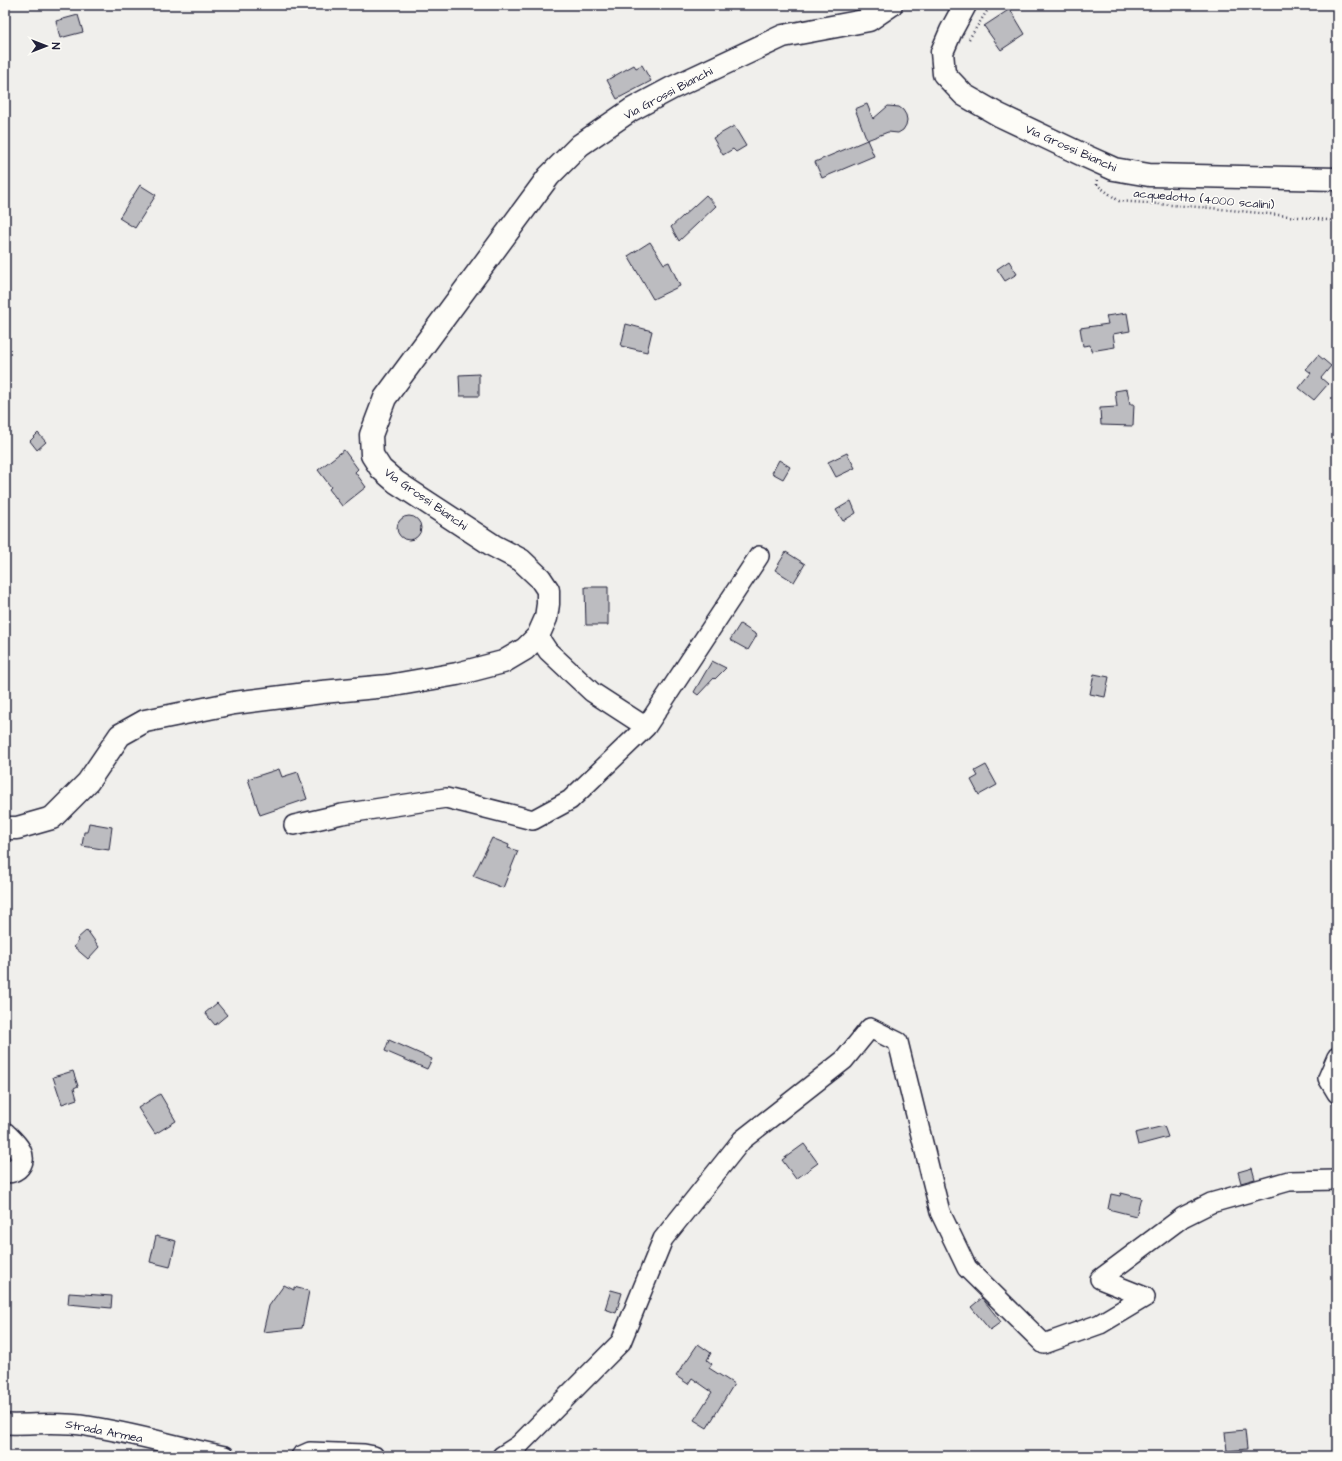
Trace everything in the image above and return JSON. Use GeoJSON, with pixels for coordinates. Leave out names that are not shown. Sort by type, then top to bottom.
{"type":"FeatureCollection","features":[{"type":"Feature","properties":{"kind":"main road","name":"Via Grossi Bianchi"},"geometry":{"type":"LineString","coordinates":[[5,828],[17,828],[52,818],[88,782],[120,735],[145,721],[234,703],[322,692],[388,686],[457,674],[503,662],[525,649],[538,636],[546,618],[548,590],[540,578],[521,560],[494,546],[396,482],[381,469],[372,455],[371,435],[385,398],[549,176],[580,145],[637,107],[672,88],[783,36],[869,20],[890,5]]}},
{"type":"Feature","properties":{"kind":"main road","name":"Via Grossi Bianchi"},"geometry":{"type":"LineString","coordinates":[[966,5],[951,31],[942,52],[944,74],[964,95],[999,115],[1099,163],[1114,170],[1149,174],[1337,179]]}},
{"type":"Feature","properties":{"kind":"main road"},"geometry":{"type":"LineString","coordinates":[[5,1134],[18,1148],[22,1157],[19,1166],[13,1171],[5,1171]]}},
{"type":"Feature","properties":{"kind":"street"},"geometry":{"type":"LineString","coordinates":[[294,825],[342,814],[446,798],[533,820],[570,800],[646,727],[759,556]]}},
{"type":"Feature","properties":{"kind":"street"},"geometry":{"type":"LineString","coordinates":[[538,636],[548,651],[592,692],[646,727]]}},
{"type":"Feature","properties":{"kind":"street"},"geometry":{"type":"LineString","coordinates":[[502,1456],[519,1445],[621,1342],[663,1239],[742,1140],[844,1060],[870,1028],[898,1042],[940,1212],[967,1268],[1044,1344],[1100,1324],[1145,1297],[1100,1279],[1182,1217],[1211,1203],[1289,1181],[1337,1180]]}},
{"type":"Feature","properties":{"kind":"street"},"geometry":{"type":"LineString","coordinates":[[1337,1057],[1328,1078],[1337,1093]]}},
{"type":"Feature","properties":{"kind":"street","name":"Strada Armea"},"geometry":{"type":"LineString","coordinates":[[5,1424],[59,1422],[87,1426],[225,1456]]}},
{"type":"Feature","properties":{"kind":"street"},"geometry":{"type":"LineString","coordinates":[[301,1456],[310,1452],[364,1454],[374,1456]]}},
{"type":"Feature","properties":{"kind":"path","name":"acquedotto (4000 scalini)"},"geometry":{"type":"LineString","coordinates":[[1099,163],[1097,185],[1119,201],[1211,208],[1337,221]]}},
{"type":"Feature","properties":{"kind":"building"},"geometry":{"type":"Polygon","coordinates":[[[1010,9],[1025,34],[1001,50],[984,26],[1010,9]]]}},
{"type":"Feature","properties":{"kind":"building"},"geometry":{"type":"Polygon","coordinates":[[[78,15],[83,32],[60,38],[56,21],[78,15]]]}},
{"type":"Feature","properties":{"kind":"building"},"geometry":{"type":"Polygon","coordinates":[[[634,65],[636,68],[642,65],[651,81],[617,99],[607,80],[634,65]]]}},
{"type":"Feature","properties":{"kind":"building"},"geometry":{"type":"Polygon","coordinates":[[[867,104],[873,119],[888,106],[899,107],[903,110],[907,120],[903,130],[898,133],[888,132],[867,140],[855,109],[867,104]]]}},
{"type":"Feature","properties":{"kind":"building"},"geometry":{"type":"Polygon","coordinates":[[[734,126],[746,146],[736,152],[733,149],[723,155],[713,138],[734,126]]]}},
{"type":"Feature","properties":{"kind":"building"},"geometry":{"type":"Polygon","coordinates":[[[867,140],[874,156],[822,178],[815,162],[867,140]]]}},
{"type":"Feature","properties":{"kind":"building"},"geometry":{"type":"Polygon","coordinates":[[[140,185],[156,195],[135,228],[119,218],[140,185]]]}},
{"type":"Feature","properties":{"kind":"building"},"geometry":{"type":"Polygon","coordinates":[[[706,195],[716,206],[679,241],[671,227],[706,195]]]}},
{"type":"Feature","properties":{"kind":"building"},"geometry":{"type":"Polygon","coordinates":[[[650,242],[664,264],[669,262],[680,286],[653,299],[628,256],[650,242]]]}},
{"type":"Feature","properties":{"kind":"building"},"geometry":{"type":"Polygon","coordinates":[[[1009,261],[1017,274],[1005,281],[997,269],[1009,261]]]}},
{"type":"Feature","properties":{"kind":"building"},"geometry":{"type":"Polygon","coordinates":[[[1127,313],[1130,331],[1113,334],[1115,347],[1091,351],[1090,345],[1083,346],[1080,328],[1108,324],[1106,316],[1127,313]]]}},
{"type":"Feature","properties":{"kind":"building"},"geometry":{"type":"Polygon","coordinates":[[[626,324],[652,331],[647,352],[621,346],[626,324]]]}},
{"type":"Feature","properties":{"kind":"building"},"geometry":{"type":"Polygon","coordinates":[[[1318,355],[1331,366],[1321,378],[1328,384],[1314,400],[1299,388],[1311,373],[1306,369],[1318,355]]]}},
{"type":"Feature","properties":{"kind":"building"},"geometry":{"type":"Polygon","coordinates":[[[479,374],[479,396],[460,396],[459,375],[479,374]]]}},
{"type":"Feature","properties":{"kind":"building"},"geometry":{"type":"Polygon","coordinates":[[[1127,389],[1130,404],[1134,404],[1133,426],[1101,425],[1100,408],[1117,407],[1115,391],[1127,389]]]}},
{"type":"Feature","properties":{"kind":"building"},"geometry":{"type":"Polygon","coordinates":[[[38,433],[46,442],[37,450],[30,441],[38,433]]]}},
{"type":"Feature","properties":{"kind":"building"},"geometry":{"type":"Polygon","coordinates":[[[344,450],[358,469],[355,472],[366,487],[342,506],[329,489],[331,487],[318,470],[344,450]]]}},
{"type":"Feature","properties":{"kind":"building"},"geometry":{"type":"Polygon","coordinates":[[[847,453],[855,468],[836,477],[828,462],[847,453]]]}},
{"type":"Feature","properties":{"kind":"building"},"geometry":{"type":"Polygon","coordinates":[[[779,460],[790,467],[783,479],[772,473],[779,460]]]}},
{"type":"Feature","properties":{"kind":"building"},"geometry":{"type":"Polygon","coordinates":[[[851,501],[856,513],[843,521],[836,510],[851,501]]]}},
{"type":"Feature","properties":{"kind":"building"},"geometry":{"type":"Polygon","coordinates":[[[409,516],[418,519],[421,528],[418,537],[409,540],[400,537],[397,528],[400,519],[409,516]]]}},
{"type":"Feature","properties":{"kind":"building"},"geometry":{"type":"Polygon","coordinates":[[[786,552],[805,564],[794,582],[775,570],[786,552]]]}},
{"type":"Feature","properties":{"kind":"building"},"geometry":{"type":"Polygon","coordinates":[[[585,587],[608,587],[608,625],[586,625],[585,587]]]}},
{"type":"Feature","properties":{"kind":"building"},"geometry":{"type":"Polygon","coordinates":[[[740,624],[757,635],[748,650],[730,640],[740,624]]]}},
{"type":"Feature","properties":{"kind":"building"},"geometry":{"type":"Polygon","coordinates":[[[712,661],[726,668],[698,695],[694,692],[712,661]]]}},
{"type":"Feature","properties":{"kind":"building"},"geometry":{"type":"Polygon","coordinates":[[[1094,674],[1109,677],[1105,697],[1090,694],[1094,674]]]}},
{"type":"Feature","properties":{"kind":"building"},"geometry":{"type":"Polygon","coordinates":[[[986,765],[997,785],[979,795],[971,780],[978,776],[975,771],[986,765]]]}},
{"type":"Feature","properties":{"kind":"building"},"geometry":{"type":"Polygon","coordinates":[[[279,769],[282,777],[298,772],[307,799],[260,815],[248,779],[279,769]]]}},
{"type":"Feature","properties":{"kind":"building"},"geometry":{"type":"Polygon","coordinates":[[[89,823],[112,827],[109,850],[82,846],[84,832],[87,832],[89,823]]]}},
{"type":"Feature","properties":{"kind":"building"},"geometry":{"type":"Polygon","coordinates":[[[492,838],[509,845],[508,848],[518,851],[503,888],[473,876],[492,838]]]}},
{"type":"Feature","properties":{"kind":"building"},"geometry":{"type":"Polygon","coordinates":[[[87,930],[99,947],[88,959],[74,947],[78,941],[77,939],[87,930]]]}},
{"type":"Feature","properties":{"kind":"building"},"geometry":{"type":"Polygon","coordinates":[[[217,1003],[227,1015],[215,1025],[205,1013],[217,1003]]]}},
{"type":"Feature","properties":{"kind":"building"},"geometry":{"type":"Polygon","coordinates":[[[389,1040],[432,1059],[427,1069],[385,1051],[389,1040]]]}},
{"type":"Feature","properties":{"kind":"building"},"geometry":{"type":"Polygon","coordinates":[[[73,1071],[78,1086],[74,1088],[77,1099],[62,1104],[53,1077],[73,1071]]]}},
{"type":"Feature","properties":{"kind":"building"},"geometry":{"type":"Polygon","coordinates":[[[160,1094],[176,1121],[155,1134],[138,1108],[160,1094]]]}},
{"type":"Feature","properties":{"kind":"building"},"geometry":{"type":"Polygon","coordinates":[[[1164,1126],[1168,1137],[1138,1145],[1135,1133],[1164,1126]]]}},
{"type":"Feature","properties":{"kind":"building"},"geometry":{"type":"Polygon","coordinates":[[[804,1144],[818,1163],[796,1179],[782,1160],[804,1144]]]}},
{"type":"Feature","properties":{"kind":"building"},"geometry":{"type":"Polygon","coordinates":[[[1252,1168],[1255,1179],[1241,1183],[1238,1172],[1252,1168]]]}},
{"type":"Feature","properties":{"kind":"building"},"geometry":{"type":"Polygon","coordinates":[[[1121,1193],[1141,1198],[1136,1216],[1108,1209],[1111,1194],[1120,1196],[1121,1193]]]}},
{"type":"Feature","properties":{"kind":"building"},"geometry":{"type":"Polygon","coordinates":[[[156,1236],[176,1241],[170,1267],[150,1262],[156,1236]]]}},
{"type":"Feature","properties":{"kind":"building"},"geometry":{"type":"Polygon","coordinates":[[[284,1285],[294,1290],[294,1287],[309,1291],[302,1328],[263,1332],[269,1306],[284,1285]]]}},
{"type":"Feature","properties":{"kind":"building"},"geometry":{"type":"Polygon","coordinates":[[[611,1290],[622,1293],[616,1313],[605,1309],[611,1290]]]}},
{"type":"Feature","properties":{"kind":"building"},"geometry":{"type":"Polygon","coordinates":[[[69,1293],[112,1296],[111,1308],[68,1304],[69,1293]]]}},
{"type":"Feature","properties":{"kind":"building"},"geometry":{"type":"Polygon","coordinates":[[[982,1298],[1001,1322],[990,1330],[971,1307],[982,1298]]]}},
{"type":"Feature","properties":{"kind":"building"},"geometry":{"type":"Polygon","coordinates":[[[698,1344],[711,1353],[707,1360],[712,1364],[709,1368],[734,1384],[707,1428],[694,1420],[712,1392],[692,1378],[688,1384],[676,1376],[698,1344]]]}},
{"type":"Feature","properties":{"kind":"building"},"geometry":{"type":"Polygon","coordinates":[[[1245,1430],[1247,1449],[1227,1451],[1225,1432],[1245,1430]]]}}]}
